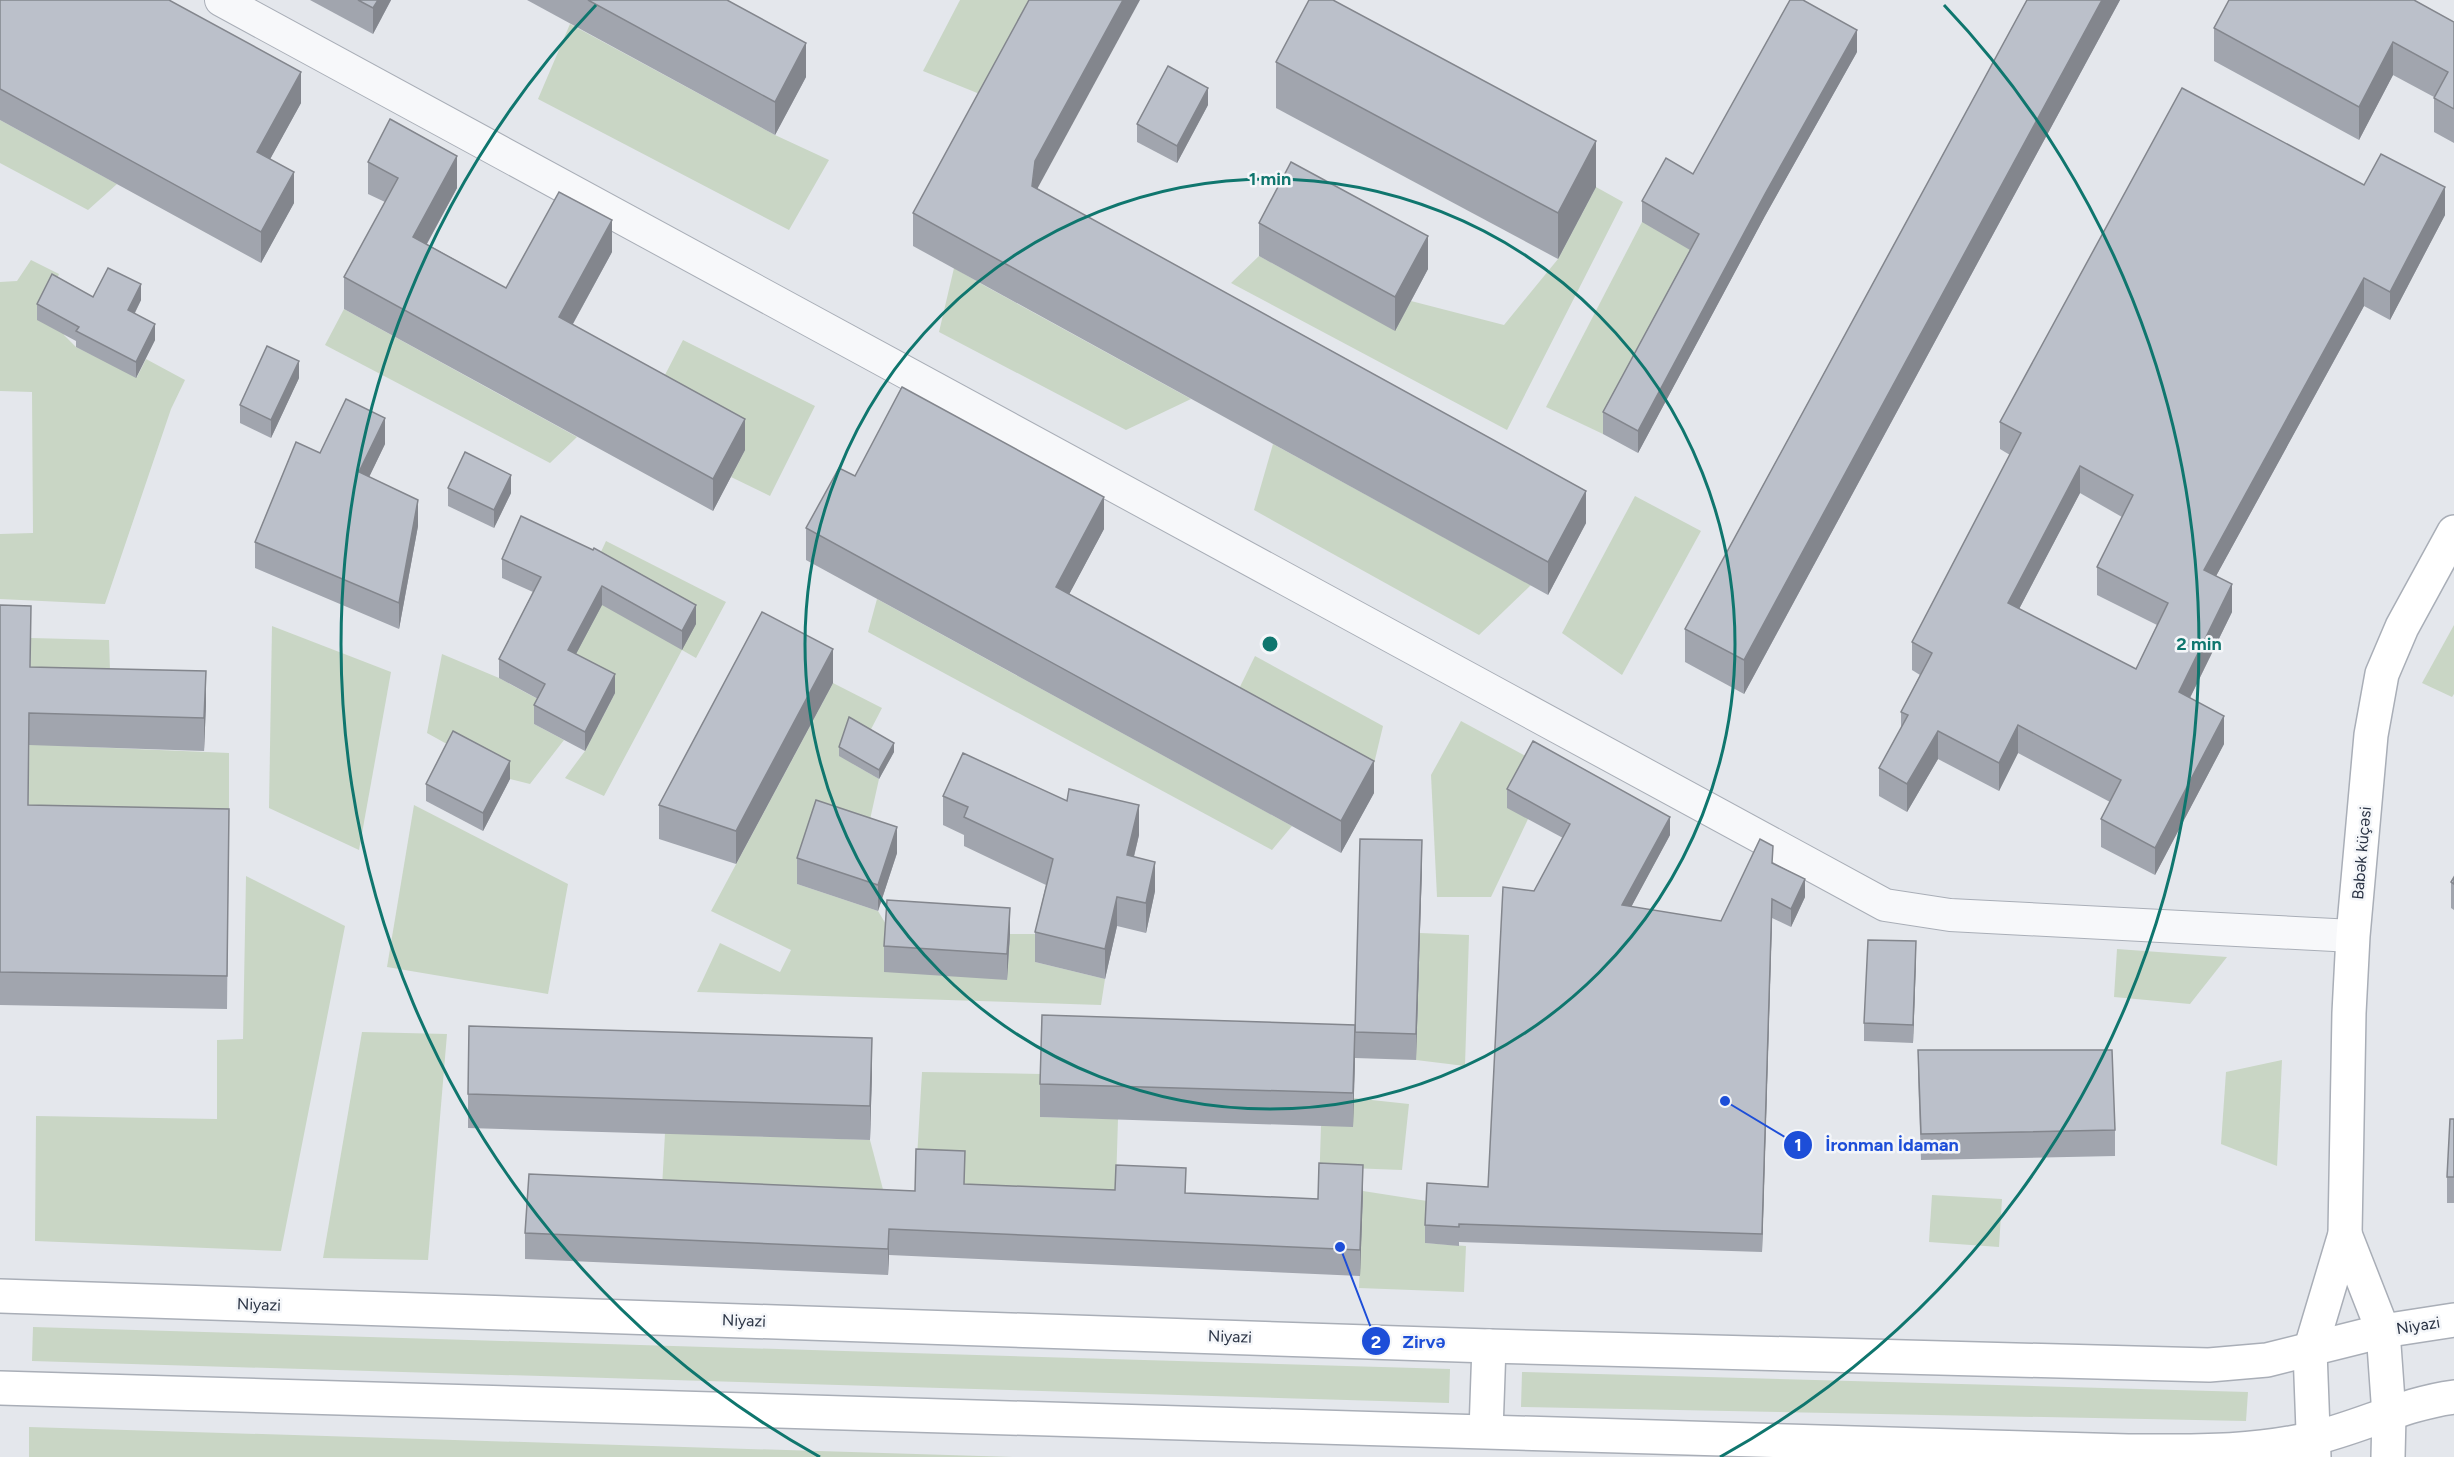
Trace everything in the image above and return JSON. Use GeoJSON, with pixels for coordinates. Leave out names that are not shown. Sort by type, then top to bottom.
{"type":"FeatureCollection","features":[{"type":"Feature","properties":{"kind":"main road","name":"Babək küçəsi"},"geometry":{"type":"LineString","coordinates":[[2345,1234],[2354,936],[2371,735],[2382,674],[2402,627],[2454,532]]}},
{"type":"Feature","properties":{"kind":"main road"},"geometry":{"type":"LineString","coordinates":[[2345,1234],[2383,1331],[2390,1414],[2388,1457]]}},
{"type":"Feature","properties":{"kind":"main road"},"geometry":{"type":"LineString","coordinates":[[2315,1448],[2310,1351],[2345,1234]]}},
{"type":"Feature","properties":{"kind":"main road","name":"Niyazi"},"geometry":{"type":"LineString","coordinates":[[0,1296],[1489,1346],[2209,1365],[2267,1360],[2383,1331],[2454,1320]]}},
{"type":"Feature","properties":{"kind":"main road"},"geometry":{"type":"LineString","coordinates":[[1486,1431],[1489,1346]]}},
{"type":"Feature","properties":{"kind":"main road"},"geometry":{"type":"LineString","coordinates":[[0,1388],[2127,1451],[2315,1448],[2390,1414],[2454,1397]]}},
{"type":"Feature","properties":{"kind":"street"},"geometry":{"type":"LineString","coordinates":[[221,0],[1885,905],[1950,915],[2354,936]]}},
{"type":"Feature","properties":{"kind":"green space"},"geometry":{"type":"Polygon","coordinates":[[[960,0],[1046,0],[992,99],[923,71],[960,0]]]}},
{"type":"Feature","properties":{"kind":"green space"},"geometry":{"type":"Polygon","coordinates":[[[570,24],[775,135],[829,160],[789,230],[538,99],[570,24]]]}},
{"type":"Feature","properties":{"kind":"green space"},"geometry":{"type":"Polygon","coordinates":[[[0,120],[117,184],[88,210],[0,163],[0,120]]]}},
{"type":"Feature","properties":{"kind":"green space"},"geometry":{"type":"Polygon","coordinates":[[[1596,187],[1623,202],[1507,430],[1231,283],[1259,256],[1395,330],[1411,301],[1504,325],[1558,259],[1596,187]]]}},
{"type":"Feature","properties":{"kind":"green space"},"geometry":{"type":"Polygon","coordinates":[[[1722,213],[1603,434],[1546,407],[1642,222],[1722,213]]]}},
{"type":"Feature","properties":{"kind":"green space"},"geometry":{"type":"Polygon","coordinates":[[[31,260],[59,274],[52,290],[64,335],[76,347],[137,377],[146,359],[185,380],[171,409],[105,604],[0,599],[0,534],[33,533],[32,392],[0,391],[0,282],[17,281],[31,260]]]}},
{"type":"Feature","properties":{"kind":"green space"},"geometry":{"type":"Polygon","coordinates":[[[954,268],[1191,399],[1126,430],[939,332],[954,268]]]}},
{"type":"Feature","properties":{"kind":"green space"},"geometry":{"type":"Polygon","coordinates":[[[344,309],[577,437],[550,463],[325,345],[344,309]]]}},
{"type":"Feature","properties":{"kind":"green space"},"geometry":{"type":"Polygon","coordinates":[[[683,340],[815,406],[770,496],[731,477],[745,450],[652,400],[683,340]]]}},
{"type":"Feature","properties":{"kind":"green space"},"geometry":{"type":"Polygon","coordinates":[[[1273,444],[1531,585],[1479,635],[1254,510],[1273,444]]]}},
{"type":"Feature","properties":{"kind":"green space"},"geometry":{"type":"Polygon","coordinates":[[[1635,496],[1701,531],[1622,675],[1562,633],[1635,496]]]}},
{"type":"Feature","properties":{"kind":"green space"},"geometry":{"type":"Polygon","coordinates":[[[606,541],[726,602],[696,658],[682,650],[604,796],[565,778],[585,751],[615,693],[568,669],[594,567],[606,541]]]}},
{"type":"Feature","properties":{"kind":"green space"},"geometry":{"type":"Polygon","coordinates":[[[877,599],[1292,826],[1272,850],[868,632],[877,599]]]}},
{"type":"Feature","properties":{"kind":"green space"},"geometry":{"type":"Polygon","coordinates":[[[2454,625],[2454,694],[2452,697],[2422,683],[2454,625]]]}},
{"type":"Feature","properties":{"kind":"green space"},"geometry":{"type":"Polygon","coordinates":[[[272,626],[391,672],[359,850],[269,808],[272,626]]]}},
{"type":"Feature","properties":{"kind":"green space"},"geometry":{"type":"Polygon","coordinates":[[[31,638],[109,640],[111,701],[66,746],[229,753],[229,841],[28,837],[31,638]]]}},
{"type":"Feature","properties":{"kind":"green space"},"geometry":{"type":"Polygon","coordinates":[[[442,654],[499,678],[545,703],[534,724],[564,740],[530,784],[510,779],[427,733],[442,654]]]}},
{"type":"Feature","properties":{"kind":"green space"},"geometry":{"type":"Polygon","coordinates":[[[1255,656],[1383,726],[1372,772],[1235,697],[1255,656]]]}},
{"type":"Feature","properties":{"kind":"green space"},"geometry":{"type":"Polygon","coordinates":[[[833,683],[882,708],[853,764],[879,779],[865,842],[797,884],[878,911],[887,926],[1007,980],[1010,934],[1041,934],[1035,962],[1105,979],[1101,1005],[697,992],[720,943],[780,972],[791,950],[711,911],[833,683]]]}},
{"type":"Feature","properties":{"kind":"green space"},"geometry":{"type":"Polygon","coordinates":[[[1461,721],[1533,760],[1528,819],[1491,897],[1437,897],[1431,775],[1461,721]]]}},
{"type":"Feature","properties":{"kind":"green space"},"geometry":{"type":"Polygon","coordinates":[[[414,805],[568,884],[548,994],[387,967],[414,805]]]}},
{"type":"Feature","properties":{"kind":"green space"},"geometry":{"type":"Polygon","coordinates":[[[246,876],[345,926],[281,1251],[35,1241],[36,1116],[217,1119],[217,1040],[243,1039],[246,876]]]}},
{"type":"Feature","properties":{"kind":"green space"},"geometry":{"type":"Polygon","coordinates":[[[1420,933],[1469,935],[1465,1066],[1416,1060],[1420,933]]]}},
{"type":"Feature","properties":{"kind":"green space"},"geometry":{"type":"Polygon","coordinates":[[[2117,949],[2227,957],[2190,1004],[2114,997],[2117,949]]]}},
{"type":"Feature","properties":{"kind":"green space"},"geometry":{"type":"Polygon","coordinates":[[[362,1032],[447,1034],[428,1260],[323,1258],[362,1032]]]}},
{"type":"Feature","properties":{"kind":"green space"},"geometry":{"type":"Polygon","coordinates":[[[2282,1060],[2277,1166],[2221,1144],[2226,1072],[2282,1060]]]}},
{"type":"Feature","properties":{"kind":"green space"},"geometry":{"type":"Polygon","coordinates":[[[922,1072],[1041,1074],[1040,1117],[1118,1119],[1115,1216],[916,1175],[922,1072]]]}},
{"type":"Feature","properties":{"kind":"green space"},"geometry":{"type":"Polygon","coordinates":[[[1353,1098],[1409,1104],[1402,1170],[1349,1168],[1319,1189],[1321,1126],[1353,1098]]]}},
{"type":"Feature","properties":{"kind":"green space"},"geometry":{"type":"Polygon","coordinates":[[[665,1133],[870,1140],[890,1216],[661,1206],[665,1133]]]}},
{"type":"Feature","properties":{"kind":"green space"},"geometry":{"type":"Polygon","coordinates":[[[1363,1191],[1427,1201],[1425,1243],[1466,1246],[1464,1292],[1359,1288],[1363,1191]]]}},
{"type":"Feature","properties":{"kind":"green space"},"geometry":{"type":"Polygon","coordinates":[[[1932,1195],[2002,1199],[1999,1247],[1929,1242],[1932,1195]]]}},
{"type":"Feature","properties":{"kind":"green space"},"geometry":{"type":"Polygon","coordinates":[[[33,1327],[1450,1369],[1449,1403],[32,1361],[33,1327]]]}},
{"type":"Feature","properties":{"kind":"green space"},"geometry":{"type":"Polygon","coordinates":[[[1522,1372],[2248,1392],[2246,1421],[1521,1407],[1522,1372]]]}},
{"type":"Feature","properties":{"kind":"green space"},"geometry":{"type":"Polygon","coordinates":[[[29,1427],[1013,1457],[29,1457],[29,1427]]]}},
{"type":"Feature","properties":{"kind":"building"},"geometry":{"type":"Polygon","coordinates":[[[0,0],[169,0],[301,72],[257,152],[294,172],[261,232],[0,89],[0,0]]]}},
{"type":"Feature","properties":{"kind":"building"},"geometry":{"type":"Polygon","coordinates":[[[358,0],[378,0],[373,8],[358,0]]]}},
{"type":"Feature","properties":{"kind":"building"},"geometry":{"type":"Polygon","coordinates":[[[588,0],[727,0],[806,43],[775,102],[588,0]]]}},
{"type":"Feature","properties":{"kind":"building"},"geometry":{"type":"Polygon","coordinates":[[[1029,0],[1123,0],[1035,161],[1032,186],[1586,491],[1548,562],[913,213],[1029,0]]]}},
{"type":"Feature","properties":{"kind":"building"},"geometry":{"type":"Polygon","coordinates":[[[1309,0],[1333,0],[1596,141],[1558,213],[1276,62],[1309,0]]]}},
{"type":"Feature","properties":{"kind":"building"},"geometry":{"type":"Polygon","coordinates":[[[1790,0],[1803,0],[1857,30],[1765,194],[1638,431],[1603,412],[1699,234],[1642,201],[1666,158],[1693,174],[1790,0]]]}},
{"type":"Feature","properties":{"kind":"building"},"geometry":{"type":"Polygon","coordinates":[[[2027,0],[2102,0],[1744,660],[1685,629],[2027,0]]]}},
{"type":"Feature","properties":{"kind":"building"},"geometry":{"type":"Polygon","coordinates":[[[2229,0],[2414,0],[2454,22],[2454,109],[2434,98],[2448,72],[2393,42],[2359,107],[2214,28],[2229,0]]]}},
{"type":"Feature","properties":{"kind":"building"},"geometry":{"type":"Polygon","coordinates":[[[1168,66],[1208,88],[1177,146],[1137,124],[1168,66]]]}},
{"type":"Feature","properties":{"kind":"building"},"geometry":{"type":"Polygon","coordinates":[[[2182,88],[2364,185],[2381,154],[2445,187],[2390,292],[2364,278],[2204,570],[2232,584],[2179,692],[2224,716],[2155,848],[2101,819],[2121,780],[2018,725],[1999,763],[1938,731],[1907,784],[1879,768],[1908,715],[1901,712],[1932,653],[1912,642],[2021,433],[2000,422],[2182,88]],[[2080,466],[2008,603],[2136,669],[2168,603],[2097,567],[2133,495],[2080,466]]]}},
{"type":"Feature","properties":{"kind":"building"},"geometry":{"type":"Polygon","coordinates":[[[390,119],[457,156],[413,237],[506,288],[559,192],[612,220],[559,317],[745,419],[713,479],[344,277],[398,178],[368,162],[390,119]]]}},
{"type":"Feature","properties":{"kind":"building"},"geometry":{"type":"Polygon","coordinates":[[[1291,162],[1428,236],[1395,297],[1259,223],[1291,162]]]}},
{"type":"Feature","properties":{"kind":"building"},"geometry":{"type":"Polygon","coordinates":[[[108,268],[141,284],[128,310],[155,324],[136,362],[76,331],[79,327],[37,304],[52,274],[93,297],[108,268]]]}},
{"type":"Feature","properties":{"kind":"building"},"geometry":{"type":"Polygon","coordinates":[[[267,346],[299,361],[271,420],[240,405],[267,346]]]}},
{"type":"Feature","properties":{"kind":"building"},"geometry":{"type":"Polygon","coordinates":[[[902,387],[1104,497],[1056,587],[1374,761],[1341,821],[806,528],[839,468],[855,476],[902,387]]]}},
{"type":"Feature","properties":{"kind":"building"},"geometry":{"type":"Polygon","coordinates":[[[346,399],[385,418],[359,472],[418,500],[399,603],[255,542],[296,442],[320,453],[346,399]]]}},
{"type":"Feature","properties":{"kind":"building"},"geometry":{"type":"Polygon","coordinates":[[[465,452],[511,475],[494,510],[448,488],[465,452]]]}},
{"type":"Feature","properties":{"kind":"building"},"geometry":{"type":"Polygon","coordinates":[[[521,516],[593,550],[594,548],[696,605],[682,631],[602,586],[568,650],[615,674],[585,732],[534,705],[545,684],[499,659],[541,577],[502,559],[521,516]]]}},
{"type":"Feature","properties":{"kind":"building"},"geometry":{"type":"Polygon","coordinates":[[[0,605],[31,606],[30,667],[206,671],[204,718],[29,713],[28,805],[229,809],[227,976],[0,972],[0,605]]]}},
{"type":"Feature","properties":{"kind":"building"},"geometry":{"type":"Polygon","coordinates":[[[762,612],[833,649],[736,831],[659,805],[762,612]]]}},
{"type":"Feature","properties":{"kind":"building"},"geometry":{"type":"Polygon","coordinates":[[[849,717],[894,743],[879,770],[839,747],[849,717]]]}},
{"type":"Feature","properties":{"kind":"building"},"geometry":{"type":"Polygon","coordinates":[[[453,731],[510,761],[483,813],[426,784],[453,731]]]}},
{"type":"Feature","properties":{"kind":"building"},"geometry":{"type":"Polygon","coordinates":[[[1533,741],[1670,817],[1622,905],[1721,921],[1760,839],[1773,846],[1772,863],[1805,879],[1791,909],[1772,899],[1762,1234],[1459,1224],[1459,1227],[1425,1225],[1427,1183],[1488,1187],[1503,887],[1534,891],[1570,824],[1507,789],[1533,741]]]}},
{"type":"Feature","properties":{"kind":"building"},"geometry":{"type":"Polygon","coordinates":[[[963,753],[1067,801],[1069,789],[1139,805],[1127,855],[1155,862],[1146,903],[1117,897],[1105,949],[1035,932],[1053,859],[964,817],[968,807],[943,796],[963,753]]]}},
{"type":"Feature","properties":{"kind":"building"},"geometry":{"type":"Polygon","coordinates":[[[816,800],[897,827],[878,885],[797,858],[816,800]]]}},
{"type":"Feature","properties":{"kind":"building"},"geometry":{"type":"Polygon","coordinates":[[[1360,839],[1422,840],[1416,1034],[1355,1032],[1360,839]]]}},
{"type":"Feature","properties":{"kind":"building"},"geometry":{"type":"Polygon","coordinates":[[[887,900],[1010,908],[1007,954],[884,946],[887,900]]]}},
{"type":"Feature","properties":{"kind":"building"},"geometry":{"type":"Polygon","coordinates":[[[1868,940],[1916,941],[1913,1025],[1864,1023],[1868,940]]]}},
{"type":"Feature","properties":{"kind":"building"},"geometry":{"type":"Polygon","coordinates":[[[1042,1015],[1355,1025],[1353,1093],[1040,1084],[1042,1015]]]}},
{"type":"Feature","properties":{"kind":"building"},"geometry":{"type":"Polygon","coordinates":[[[469,1026],[872,1038],[870,1106],[468,1094],[469,1026]]]}},
{"type":"Feature","properties":{"kind":"building"},"geometry":{"type":"Polygon","coordinates":[[[1918,1050],[2112,1050],[2115,1130],[1921,1134],[1918,1050]]]}},
{"type":"Feature","properties":{"kind":"building"},"geometry":{"type":"Polygon","coordinates":[[[2450,1119],[2454,1119],[2454,1177],[2447,1177],[2450,1119]]]}},
{"type":"Feature","properties":{"kind":"building"},"geometry":{"type":"Polygon","coordinates":[[[916,1149],[965,1151],[964,1184],[1115,1190],[1116,1165],[1186,1168],[1185,1193],[1318,1199],[1319,1163],[1363,1165],[1360,1250],[889,1229],[888,1249],[525,1233],[529,1174],[915,1191],[916,1149]]]}},
{"type":"Feature","properties":{"kind":"place","name":"İronman İdaman"},"geometry":{"type":"Point","coordinates":[1725,1101]}},
{"type":"Feature","properties":{"kind":"place","name":"Zirvə"},"geometry":{"type":"Point","coordinates":[1340,1247]}}]}
